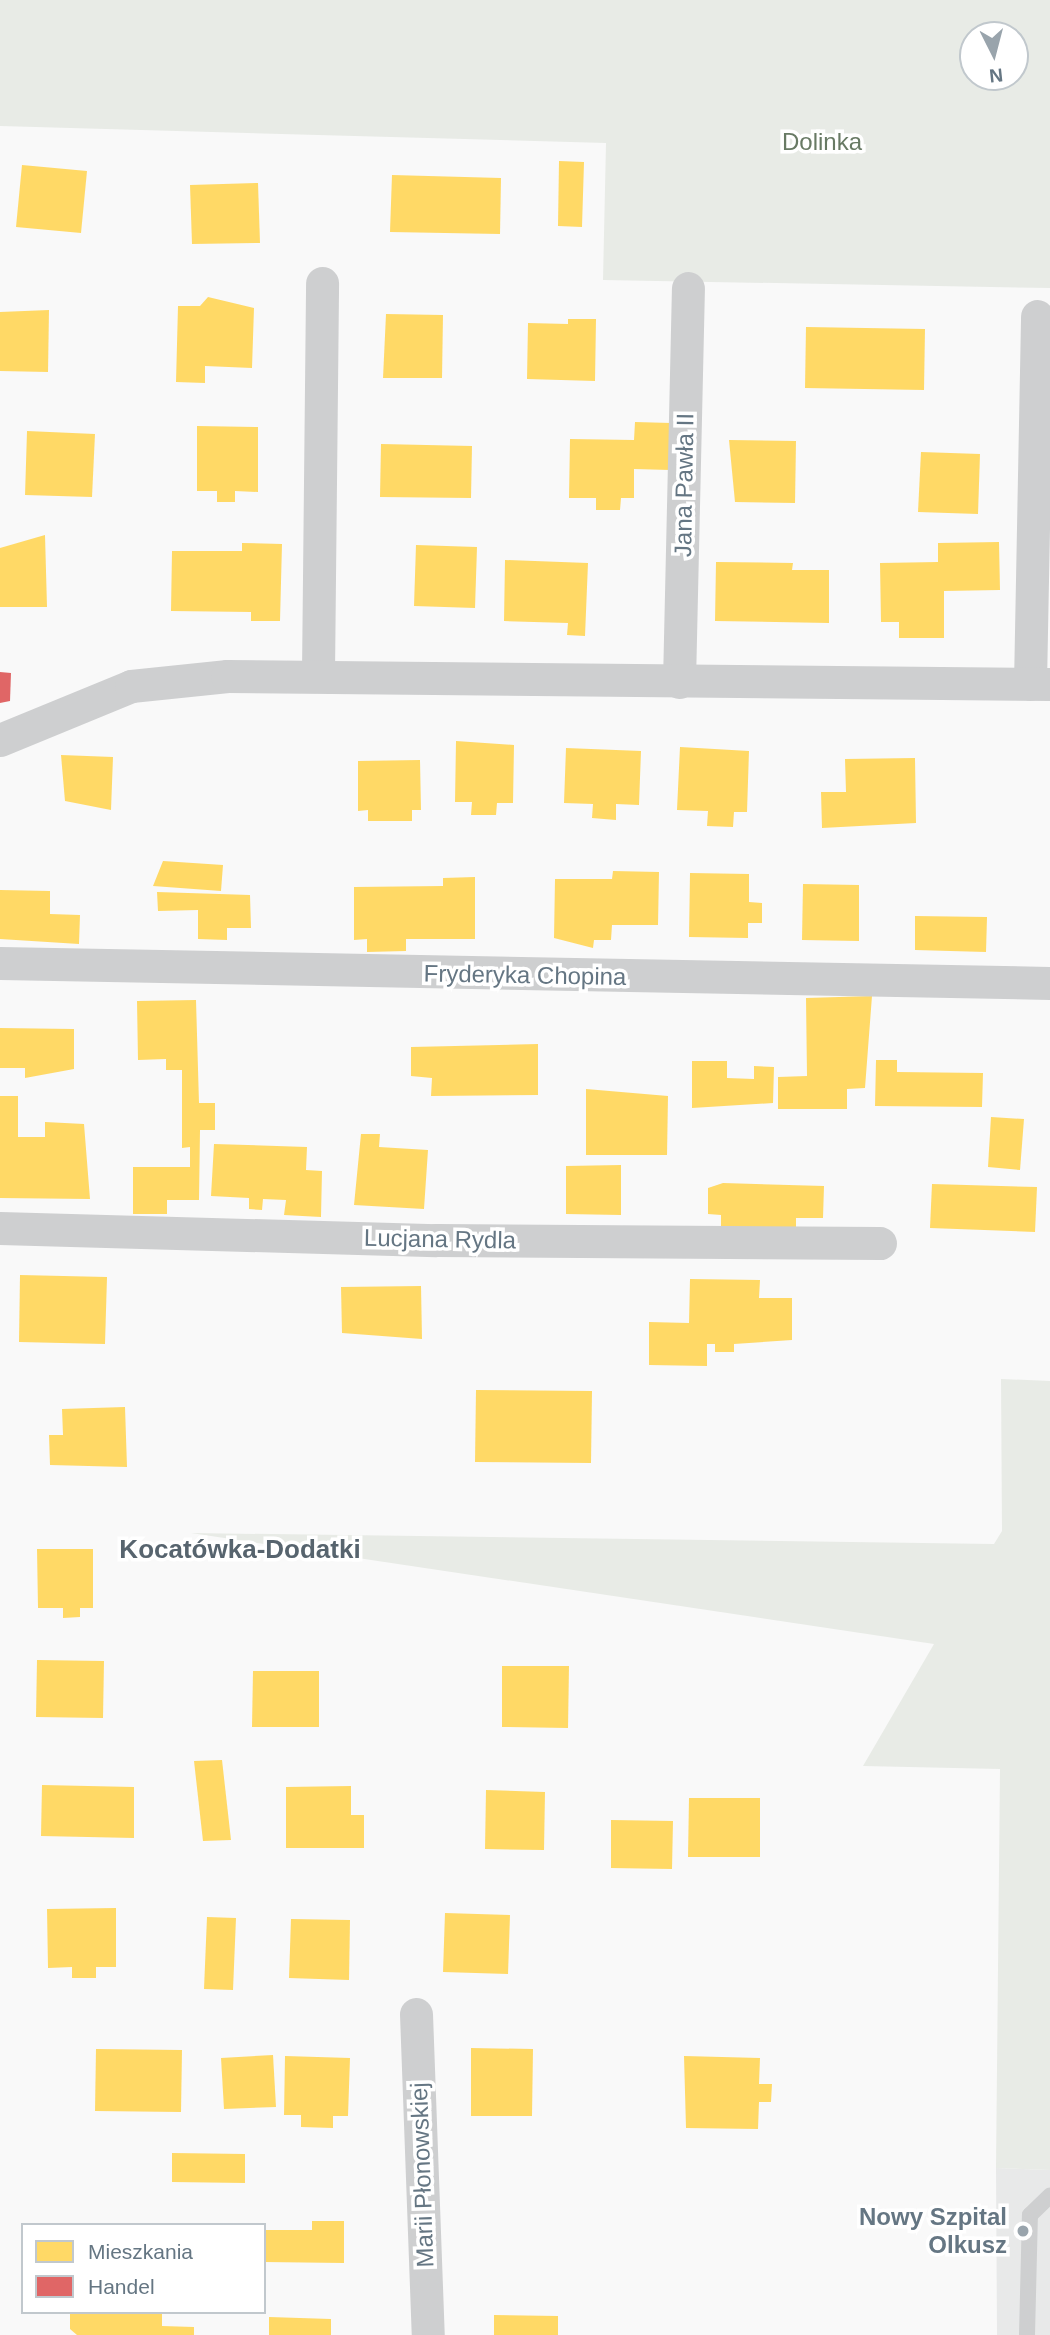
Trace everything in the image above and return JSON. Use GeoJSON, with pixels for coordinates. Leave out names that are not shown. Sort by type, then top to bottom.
{"type":"FeatureCollection","features":[{"type":"Feature","properties":{"kind":"street"},"geometry":{"type":"LineString","coordinates":[[318,673],[322,283]]}},
{"type":"Feature","properties":{"kind":"street","name":"Jana Pawła II"},"geometry":{"type":"LineString","coordinates":[[679,682],[688,288]]}},
{"type":"Feature","properties":{"kind":"street"},"geometry":{"type":"LineString","coordinates":[[0,740],[131,686],[318,673],[679,682],[1040,684],[1037,316]]}},
{"type":"Feature","properties":{"kind":"street","name":"Fryderyka Chopina"},"geometry":{"type":"LineString","coordinates":[[0,963],[1050,983]]}},
{"type":"Feature","properties":{"kind":"street","name":"Lucjana Rydla"},"geometry":{"type":"LineString","coordinates":[[0,1228],[880,1243]]}},
{"type":"Feature","properties":{"kind":"street","name":"Marii Płonowskiej"},"geometry":{"type":"LineString","coordinates":[[416,2014],[428,2335]]}},
{"type":"Feature","properties":{"kind":"lane"},"geometry":{"type":"LineString","coordinates":[[1027,2335],[1030,2215],[1050,2196]]}},
{"type":"Feature","properties":{"kind":"shaded area","name":"Nowy Szpital Olkusz"},"geometry":{"type":"Polygon","coordinates":[[[996,2168],[1050,2170],[1050,2335],[997,2335],[996,2168]]]}},
{"type":"Feature","properties":{"kind":"green space","name":"Dolinka"},"geometry":{"type":"Polygon","coordinates":[[[0,0],[1050,0],[1050,288],[603,280],[606,143],[0,126],[0,0]]]}},
{"type":"Feature","properties":{"kind":"green space"},"geometry":{"type":"Polygon","coordinates":[[[1001,1379],[1050,1381],[1050,2170],[996,2168],[1000,1769],[863,1766],[934,1644],[191,1533],[994,1544],[1002,1531],[1001,1379]]]}},
{"type":"Feature","properties":{"kind":"building: Mieszkania"},"geometry":{"type":"Polygon","coordinates":[[[559,161],[584,162],[582,227],[558,226],[559,161]]]}},
{"type":"Feature","properties":{"kind":"building: Mieszkania"},"geometry":{"type":"Polygon","coordinates":[[[22,165],[87,171],[81,233],[16,227],[22,165]]]}},
{"type":"Feature","properties":{"kind":"building: Mieszkania"},"geometry":{"type":"Polygon","coordinates":[[[392,175],[501,178],[500,234],[390,232],[392,175]]]}},
{"type":"Feature","properties":{"kind":"building: Mieszkania"},"geometry":{"type":"Polygon","coordinates":[[[258,183],[260,243],[192,244],[190,185],[258,183]]]}},
{"type":"Feature","properties":{"kind":"building: Mieszkania"},"geometry":{"type":"Polygon","coordinates":[[[208,297],[254,308],[252,368],[205,366],[205,383],[176,382],[178,306],[200,306],[208,297]]]}},
{"type":"Feature","properties":{"kind":"building: Mieszkania"},"geometry":{"type":"Polygon","coordinates":[[[49,310],[48,372],[0,371],[0,312],[49,310]]]}},
{"type":"Feature","properties":{"kind":"building: Mieszkania"},"geometry":{"type":"Polygon","coordinates":[[[386,314],[443,315],[442,378],[383,378],[386,314]]]}},
{"type":"Feature","properties":{"kind":"building: Mieszkania"},"geometry":{"type":"Polygon","coordinates":[[[568,319],[596,319],[595,381],[527,379],[528,323],[568,324],[568,319]]]}},
{"type":"Feature","properties":{"kind":"building: Mieszkania"},"geometry":{"type":"Polygon","coordinates":[[[806,327],[925,329],[924,390],[805,388],[806,327]]]}},
{"type":"Feature","properties":{"kind":"building: Mieszkania"},"geometry":{"type":"Polygon","coordinates":[[[635,422],[671,423],[670,470],[634,469],[634,498],[621,498],[620,510],[596,510],[596,498],[569,498],[570,439],[634,440],[635,422]]]}},
{"type":"Feature","properties":{"kind":"building: Mieszkania"},"geometry":{"type":"Polygon","coordinates":[[[197,426],[258,427],[258,492],[235,491],[235,502],[217,502],[217,491],[197,491],[197,426]]]}},
{"type":"Feature","properties":{"kind":"building: Mieszkania"},"geometry":{"type":"Polygon","coordinates":[[[27,431],[95,434],[92,497],[25,495],[27,431]]]}},
{"type":"Feature","properties":{"kind":"building: Mieszkania"},"geometry":{"type":"Polygon","coordinates":[[[729,440],[796,441],[795,503],[735,502],[729,440]]]}},
{"type":"Feature","properties":{"kind":"building: Mieszkania"},"geometry":{"type":"Polygon","coordinates":[[[381,444],[472,446],[471,498],[380,497],[381,444]]]}},
{"type":"Feature","properties":{"kind":"building: Mieszkania"},"geometry":{"type":"Polygon","coordinates":[[[921,452],[980,454],[978,514],[918,512],[921,452]]]}},
{"type":"Feature","properties":{"kind":"building: Mieszkania"},"geometry":{"type":"Polygon","coordinates":[[[45,535],[47,607],[0,607],[0,548],[45,535]]]}},
{"type":"Feature","properties":{"kind":"building: Mieszkania"},"geometry":{"type":"Polygon","coordinates":[[[999,542],[1000,590],[944,591],[944,638],[899,638],[899,622],[881,622],[880,563],[938,562],[938,543],[999,542]]]}},
{"type":"Feature","properties":{"kind":"building: Mieszkania"},"geometry":{"type":"Polygon","coordinates":[[[242,543],[282,544],[280,621],[251,621],[251,612],[171,611],[172,551],[242,551],[242,543]]]}},
{"type":"Feature","properties":{"kind":"building: Mieszkania"},"geometry":{"type":"Polygon","coordinates":[[[416,545],[477,547],[475,608],[414,606],[416,545]]]}},
{"type":"Feature","properties":{"kind":"building: Mieszkania"},"geometry":{"type":"Polygon","coordinates":[[[505,560],[588,563],[585,636],[567,635],[568,623],[504,621],[505,560]]]}},
{"type":"Feature","properties":{"kind":"building: Mieszkania"},"geometry":{"type":"Polygon","coordinates":[[[716,562],[793,563],[792,570],[829,570],[829,623],[715,621],[716,562]]]}},
{"type":"Feature","properties":{"kind":"building: Mieszkania"},"geometry":{"type":"Polygon","coordinates":[[[456,741],[514,745],[513,803],[497,803],[496,815],[471,815],[472,802],[455,802],[456,741]]]}},
{"type":"Feature","properties":{"kind":"building: Mieszkania"},"geometry":{"type":"Polygon","coordinates":[[[680,747],[749,751],[747,812],[734,812],[733,827],[707,826],[708,811],[677,810],[680,747]]]}},
{"type":"Feature","properties":{"kind":"building: Mieszkania"},"geometry":{"type":"Polygon","coordinates":[[[566,748],[641,751],[639,805],[616,804],[616,820],[592,818],[593,804],[564,803],[566,748]]]}},
{"type":"Feature","properties":{"kind":"building: Mieszkania"},"geometry":{"type":"Polygon","coordinates":[[[61,755],[113,757],[111,810],[65,801],[61,755]]]}},
{"type":"Feature","properties":{"kind":"building: Mieszkania"},"geometry":{"type":"Polygon","coordinates":[[[915,758],[916,823],[822,828],[821,792],[846,792],[845,759],[915,758]]]}},
{"type":"Feature","properties":{"kind":"building: Mieszkania"},"geometry":{"type":"Polygon","coordinates":[[[420,760],[421,810],[412,810],[412,821],[368,821],[368,810],[358,811],[358,761],[420,760]]]}},
{"type":"Feature","properties":{"kind":"building: Mieszkania"},"geometry":{"type":"Polygon","coordinates":[[[163,861],[223,865],[221,891],[153,886],[163,861]]]}},
{"type":"Feature","properties":{"kind":"building: Mieszkania"},"geometry":{"type":"Polygon","coordinates":[[[613,871],[659,872],[658,925],[612,925],[611,940],[594,940],[593,948],[554,938],[555,879],[612,879],[613,871]]]}},
{"type":"Feature","properties":{"kind":"building: Mieszkania"},"geometry":{"type":"Polygon","coordinates":[[[690,873],[749,874],[749,902],[762,903],[762,923],[748,923],[748,938],[689,937],[690,873]]]}},
{"type":"Feature","properties":{"kind":"building: Mieszkania"},"geometry":{"type":"Polygon","coordinates":[[[475,877],[475,939],[406,939],[406,951],[367,952],[367,939],[354,940],[354,887],[443,886],[443,878],[475,877]]]}},
{"type":"Feature","properties":{"kind":"building: Mieszkania"},"geometry":{"type":"Polygon","coordinates":[[[803,884],[859,885],[859,941],[802,940],[803,884]]]}},
{"type":"Feature","properties":{"kind":"building: Mieszkania"},"geometry":{"type":"Polygon","coordinates":[[[0,890],[50,891],[50,914],[80,915],[79,944],[0,939],[0,890]]]}},
{"type":"Feature","properties":{"kind":"building: Mieszkania"},"geometry":{"type":"Polygon","coordinates":[[[157,892],[250,895],[251,928],[227,928],[227,940],[198,939],[198,910],[158,911],[157,892]]]}},
{"type":"Feature","properties":{"kind":"building: Mieszkania"},"geometry":{"type":"Polygon","coordinates":[[[915,916],[987,917],[986,952],[915,950],[915,916]]]}},
{"type":"Feature","properties":{"kind":"building: Mieszkania"},"geometry":{"type":"Polygon","coordinates":[[[872,996],[865,1088],[847,1089],[847,1109],[778,1109],[778,1077],[807,1076],[806,998],[872,996]]]}},
{"type":"Feature","properties":{"kind":"building: Mieszkania"},"geometry":{"type":"Polygon","coordinates":[[[196,1000],[199,1103],[215,1103],[215,1130],[200,1130],[199,1200],[167,1200],[167,1214],[133,1214],[133,1167],[190,1167],[190,1147],[182,1148],[182,1070],[166,1070],[166,1059],[138,1060],[137,1001],[196,1000]]]}},
{"type":"Feature","properties":{"kind":"building: Mieszkania"},"geometry":{"type":"Polygon","coordinates":[[[0,1028],[74,1029],[74,1069],[25,1078],[25,1068],[0,1068],[0,1028]]]}},
{"type":"Feature","properties":{"kind":"building: Mieszkania"},"geometry":{"type":"Polygon","coordinates":[[[538,1044],[538,1095],[431,1096],[432,1078],[411,1076],[411,1047],[538,1044]]]}},
{"type":"Feature","properties":{"kind":"building: Mieszkania"},"geometry":{"type":"Polygon","coordinates":[[[876,1060],[897,1060],[897,1072],[983,1073],[982,1107],[875,1106],[876,1060]]]}},
{"type":"Feature","properties":{"kind":"building: Mieszkania"},"geometry":{"type":"Polygon","coordinates":[[[692,1061],[727,1061],[727,1078],[754,1079],[754,1066],[774,1067],[773,1103],[692,1108],[692,1061]]]}},
{"type":"Feature","properties":{"kind":"building: Mieszkania"},"geometry":{"type":"Polygon","coordinates":[[[586,1089],[668,1096],[667,1155],[586,1155],[586,1089]]]}},
{"type":"Feature","properties":{"kind":"building: Mieszkania"},"geometry":{"type":"Polygon","coordinates":[[[0,1096],[18,1096],[18,1137],[45,1137],[45,1122],[84,1124],[90,1199],[0,1198],[0,1096]]]}},
{"type":"Feature","properties":{"kind":"building: Mieszkania"},"geometry":{"type":"Polygon","coordinates":[[[991,1117],[1024,1119],[1020,1170],[988,1167],[991,1117]]]}},
{"type":"Feature","properties":{"kind":"building: Mieszkania"},"geometry":{"type":"Polygon","coordinates":[[[361,1134],[380,1134],[379,1147],[428,1150],[424,1209],[354,1205],[361,1134]]]}},
{"type":"Feature","properties":{"kind":"building: Mieszkania"},"geometry":{"type":"Polygon","coordinates":[[[214,1144],[307,1147],[306,1170],[322,1171],[321,1217],[284,1215],[286,1200],[263,1199],[262,1210],[249,1209],[249,1198],[211,1196],[214,1144]]]}},
{"type":"Feature","properties":{"kind":"building: Mieszkania"},"geometry":{"type":"Polygon","coordinates":[[[621,1165],[621,1215],[566,1214],[566,1166],[621,1165]]]}},
{"type":"Feature","properties":{"kind":"building: Mieszkania"},"geometry":{"type":"Polygon","coordinates":[[[723,1183],[824,1186],[823,1218],[796,1218],[796,1231],[721,1229],[721,1215],[708,1214],[708,1188],[723,1183]]]}},
{"type":"Feature","properties":{"kind":"building: Mieszkania"},"geometry":{"type":"Polygon","coordinates":[[[932,1184],[1037,1187],[1035,1232],[930,1228],[932,1184]]]}},
{"type":"Feature","properties":{"kind":"building: Mieszkania"},"geometry":{"type":"Polygon","coordinates":[[[20,1275],[107,1277],[105,1344],[19,1342],[20,1275]]]}},
{"type":"Feature","properties":{"kind":"building: Mieszkania"},"geometry":{"type":"Polygon","coordinates":[[[690,1279],[760,1280],[759,1298],[792,1298],[792,1340],[734,1344],[734,1352],[715,1352],[715,1344],[707,1344],[707,1366],[649,1365],[649,1322],[689,1323],[690,1279]]]}},
{"type":"Feature","properties":{"kind":"building: Mieszkania"},"geometry":{"type":"Polygon","coordinates":[[[421,1286],[422,1339],[342,1333],[341,1287],[421,1286]]]}},
{"type":"Feature","properties":{"kind":"building: Mieszkania"},"geometry":{"type":"Polygon","coordinates":[[[476,1390],[592,1391],[591,1463],[475,1462],[476,1390]]]}},
{"type":"Feature","properties":{"kind":"building: Mieszkania"},"geometry":{"type":"Polygon","coordinates":[[[125,1407],[127,1467],[50,1465],[49,1435],[63,1435],[62,1409],[125,1407]]]}},
{"type":"Feature","properties":{"kind":"building: Mieszkania"},"geometry":{"type":"Polygon","coordinates":[[[37,1549],[93,1549],[93,1608],[80,1608],[80,1617],[63,1618],[63,1608],[38,1608],[37,1549]]]}},
{"type":"Feature","properties":{"kind":"building: Mieszkania"},"geometry":{"type":"Polygon","coordinates":[[[37,1660],[104,1661],[103,1718],[36,1717],[37,1660]]]}},
{"type":"Feature","properties":{"kind":"building: Mieszkania"},"geometry":{"type":"Polygon","coordinates":[[[502,1666],[569,1666],[568,1728],[502,1727],[502,1666]]]}},
{"type":"Feature","properties":{"kind":"building: Mieszkania"},"geometry":{"type":"Polygon","coordinates":[[[253,1671],[319,1671],[319,1727],[252,1727],[253,1671]]]}},
{"type":"Feature","properties":{"kind":"building: Mieszkania"},"geometry":{"type":"Polygon","coordinates":[[[222,1760],[231,1840],[203,1841],[194,1761],[222,1760]]]}},
{"type":"Feature","properties":{"kind":"building: Mieszkania"},"geometry":{"type":"Polygon","coordinates":[[[42,1785],[134,1787],[134,1838],[41,1836],[42,1785]]]}},
{"type":"Feature","properties":{"kind":"building: Mieszkania"},"geometry":{"type":"Polygon","coordinates":[[[351,1786],[351,1815],[364,1815],[364,1848],[286,1848],[286,1787],[351,1786]]]}},
{"type":"Feature","properties":{"kind":"building: Mieszkania"},"geometry":{"type":"Polygon","coordinates":[[[486,1790],[545,1792],[544,1850],[485,1849],[486,1790]]]}},
{"type":"Feature","properties":{"kind":"building: Mieszkania"},"geometry":{"type":"Polygon","coordinates":[[[689,1798],[760,1798],[760,1857],[688,1857],[689,1798]]]}},
{"type":"Feature","properties":{"kind":"building: Mieszkania"},"geometry":{"type":"Polygon","coordinates":[[[611,1820],[673,1821],[672,1869],[611,1868],[611,1820]]]}},
{"type":"Feature","properties":{"kind":"building: Mieszkania"},"geometry":{"type":"Polygon","coordinates":[[[116,1908],[116,1967],[96,1967],[96,1978],[72,1978],[72,1967],[48,1968],[47,1909],[116,1908]]]}},
{"type":"Feature","properties":{"kind":"building: Mieszkania"},"geometry":{"type":"Polygon","coordinates":[[[445,1913],[510,1915],[508,1974],[443,1972],[445,1913]]]}},
{"type":"Feature","properties":{"kind":"building: Mieszkania"},"geometry":{"type":"Polygon","coordinates":[[[207,1917],[236,1918],[233,1990],[204,1989],[207,1917]]]}},
{"type":"Feature","properties":{"kind":"building: Mieszkania"},"geometry":{"type":"Polygon","coordinates":[[[291,1919],[350,1920],[349,1980],[289,1978],[291,1919]]]}},
{"type":"Feature","properties":{"kind":"building: Mieszkania"},"geometry":{"type":"Polygon","coordinates":[[[471,2048],[533,2049],[532,2116],[471,2116],[471,2048]]]}},
{"type":"Feature","properties":{"kind":"building: Mieszkania"},"geometry":{"type":"Polygon","coordinates":[[[96,2049],[182,2050],[181,2112],[95,2111],[96,2049]]]}},
{"type":"Feature","properties":{"kind":"building: Mieszkania"},"geometry":{"type":"Polygon","coordinates":[[[273,2055],[276,2107],[224,2109],[221,2058],[273,2055]]]}},
{"type":"Feature","properties":{"kind":"building: Mieszkania"},"geometry":{"type":"Polygon","coordinates":[[[285,2056],[350,2058],[348,2116],[333,2116],[333,2128],[301,2127],[301,2115],[284,2115],[285,2056]]]}},
{"type":"Feature","properties":{"kind":"building: Mieszkania"},"geometry":{"type":"Polygon","coordinates":[[[684,2056],[760,2058],[759,2084],[772,2084],[771,2102],[759,2102],[758,2129],[686,2128],[684,2056]]]}},
{"type":"Feature","properties":{"kind":"building: Mieszkania"},"geometry":{"type":"Polygon","coordinates":[[[172,2153],[245,2154],[245,2183],[172,2182],[172,2153]]]}},
{"type":"Feature","properties":{"kind":"building: Mieszkania"},"geometry":{"type":"Polygon","coordinates":[[[312,2221],[344,2221],[344,2263],[266,2262],[266,2230],[312,2230],[312,2221]]]}},
{"type":"Feature","properties":{"kind":"building: Mieszkania"},"geometry":{"type":"Polygon","coordinates":[[[70,2314],[162,2314],[162,2326],[194,2327],[194,2335],[77,2335],[70,2329],[70,2314]]]}},
{"type":"Feature","properties":{"kind":"building: Mieszkania"},"geometry":{"type":"Polygon","coordinates":[[[494,2315],[558,2316],[558,2335],[494,2335],[494,2315]]]}},
{"type":"Feature","properties":{"kind":"building: Mieszkania"},"geometry":{"type":"Polygon","coordinates":[[[269,2317],[331,2319],[331,2335],[269,2335],[269,2317]]]}},
{"type":"Feature","properties":{"kind":"building: Handel"},"geometry":{"type":"Polygon","coordinates":[[[0,672],[11,673],[10,701],[0,703],[0,672]]]}},
{"type":"Feature","properties":{"kind":"place","name":"Nowy Szpital Olkusz"},"geometry":{"type":"Point","coordinates":[1023,2231]}},
{"type":"Feature","properties":{"kind":"district","name":"Kocatówka-Dodatki"},"geometry":{"type":"Point","coordinates":[240,1550]}}]}
